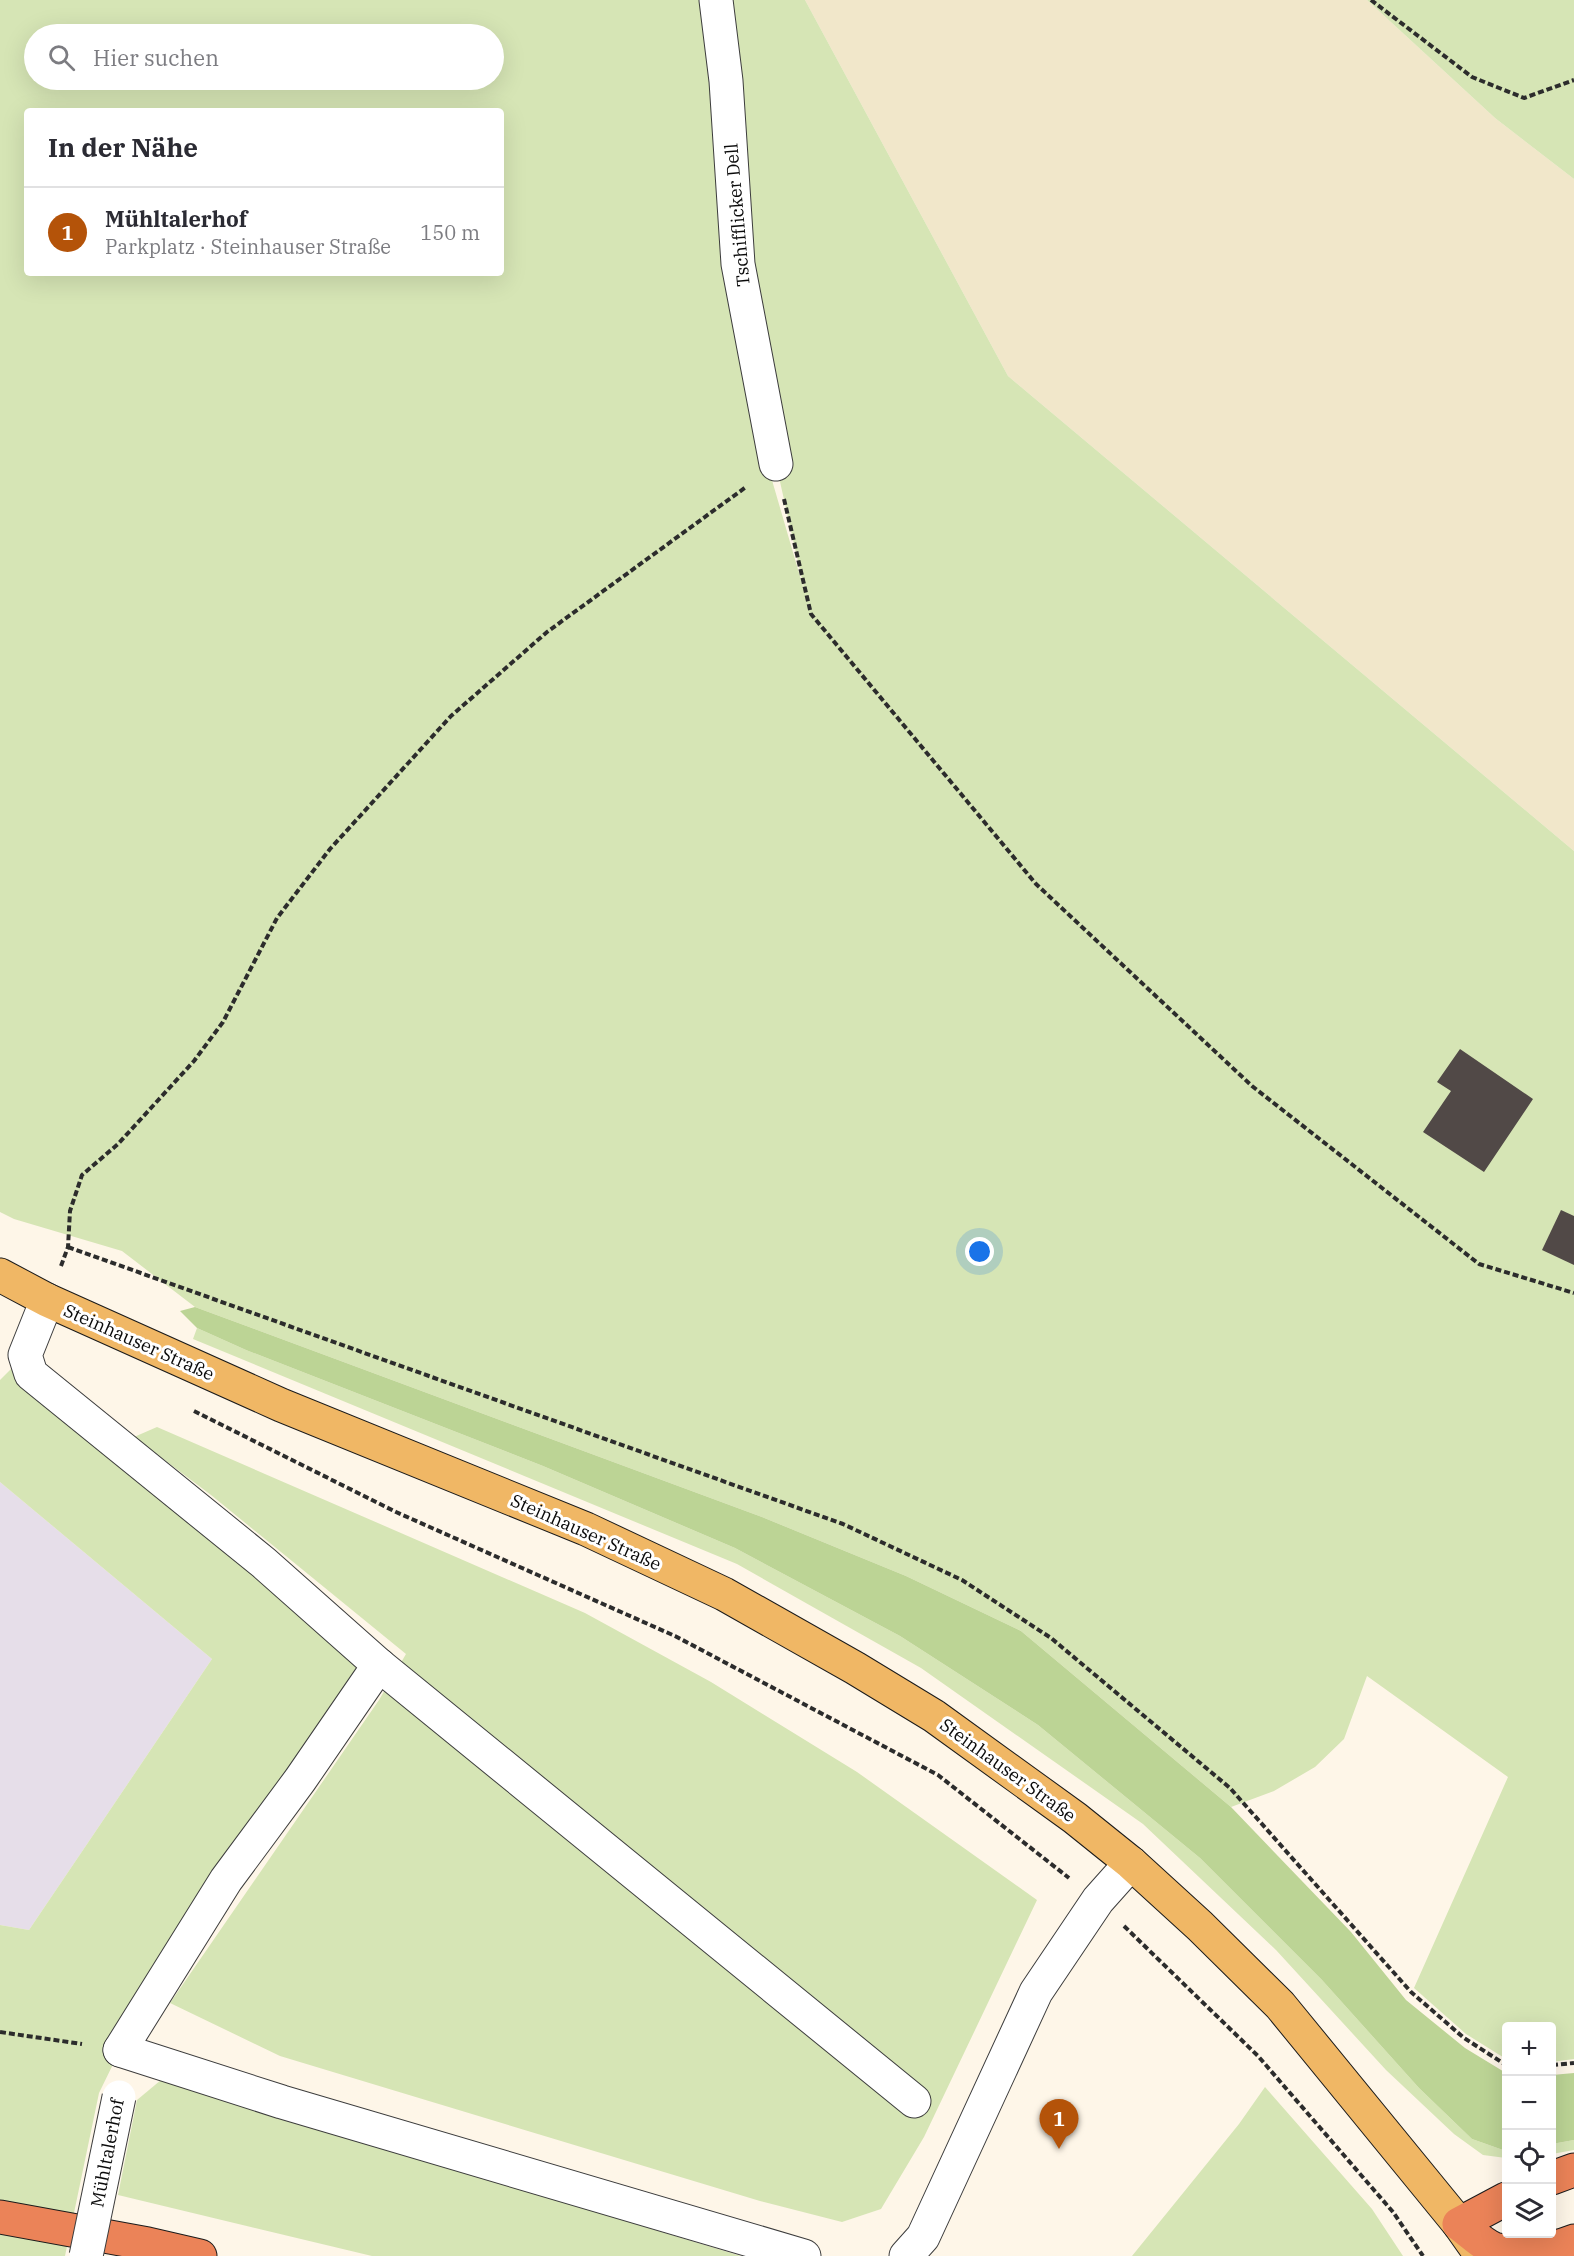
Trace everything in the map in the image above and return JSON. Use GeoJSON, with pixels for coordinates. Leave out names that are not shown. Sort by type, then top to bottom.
{"type":"FeatureCollection","features":[{"type":"Feature","properties":{"kind":"highway"},"geometry":{"type":"LineString","coordinates":[[1556,2176],[1574,2170]]}},
{"type":"Feature","properties":{"kind":"highway"},"geometry":{"type":"LineString","coordinates":[[1502,2201],[1459,2224],[1494,2249],[1521,2253],[1549,2251],[1574,2241]]}},
{"type":"Feature","properties":{"kind":"highway"},"geometry":{"type":"LineString","coordinates":[[0,2217],[148,2244],[200,2256]]}},
{"type":"Feature","properties":{"kind":"main road","name":"Steinhauser Straße"},"geometry":{"type":"LineString","coordinates":[[0,1275],[47,1300],[281,1405],[586,1529],[724,1594],[855,1668],[934,1716],[1075,1818],[1131,1863],[1200,1926],[1280,2005],[1459,2224],[1482,2256]]}},
{"type":"Feature","properties":{"kind":"lane","name":"Tschifflicker Dell"},"geometry":{"type":"LineString","coordinates":[[716,0],[726,81],[738,264],[776,464]]}},
{"type":"Feature","properties":{"kind":"lane"},"geometry":{"type":"LineString","coordinates":[[47,1300],[25,1355],[31,1374],[264,1563],[379,1665],[914,2101]]}},
{"type":"Feature","properties":{"kind":"lane"},"geometry":{"type":"LineString","coordinates":[[379,1665],[300,1780],[226,1880],[120,2050],[282,2102],[804,2256]]}},
{"type":"Feature","properties":{"kind":"lane"},"geometry":{"type":"LineString","coordinates":[[906,2256],[923,2237],[1036,1992],[1098,1900],[1131,1863]]}},
{"type":"Feature","properties":{"kind":"lane","name":"Mühltalerhof"},"geometry":{"type":"LineString","coordinates":[[86,2256],[119,2097],[120,2050]]}},
{"type":"Feature","properties":{"kind":"path"},"geometry":{"type":"LineString","coordinates":[[1371,0],[1472,77],[1524,98],[1574,80]]}},
{"type":"Feature","properties":{"kind":"path"},"geometry":{"type":"LineString","coordinates":[[1502,2062],[1464,2038],[1411,1992],[1230,1788],[1051,1638],[962,1580],[843,1524],[68,1247],[70,1211],[82,1175],[118,1144],[194,1061],[223,1022],[277,918],[330,849],[451,716],[547,632],[776,464],[811,614],[1036,884],[1252,1086],[1479,1264],[1574,1293]]}},
{"type":"Feature","properties":{"kind":"path"},"geometry":{"type":"LineString","coordinates":[[193,1410],[396,1512],[675,1636],[938,1775],[1098,1900],[1258,2056],[1393,2211],[1423,2256]]}},
{"type":"Feature","properties":{"kind":"path"},"geometry":{"type":"LineString","coordinates":[[0,2032],[120,2050]]}},
{"type":"Feature","properties":{"kind":"path"},"geometry":{"type":"LineString","coordinates":[[1556,2065],[1574,2063]]}},
{"type":"Feature","properties":{"kind":"shaded area"},"geometry":{"type":"Polygon","coordinates":[[[805,0],[1367,0],[1495,118],[1574,179],[1574,851],[1008,376],[805,0]]]}},
{"type":"Feature","properties":{"kind":"shaded area"},"geometry":{"type":"Polygon","coordinates":[[[0,1482],[212,1659],[29,1930],[0,1925],[0,1482]]]}},
{"type":"Feature","properties":{"kind":"green space"},"geometry":{"type":"Polygon","coordinates":[[[0,0],[805,0],[1008,376],[1574,851],[1574,2059],[1556,2061],[1556,2022],[1502,2022],[1502,2056],[1466,2034],[1414,1988],[1508,1777],[1367,1676],[1344,1739],[1315,1767],[1274,1791],[1231,1807],[1021,1631],[906,1576],[762,1517],[195,1307],[122,1251],[14,1219],[0,1212],[0,0]],[[767,463],[806,597],[776,464],[767,463]]]}},
{"type":"Feature","properties":{"kind":"green space"},"geometry":{"type":"Polygon","coordinates":[[[1367,0],[1574,0],[1574,179],[1495,118],[1367,0]]]}},
{"type":"Feature","properties":{"kind":"green space"},"geometry":{"type":"Polygon","coordinates":[[[195,1307],[762,1517],[906,1576],[1021,1631],[1231,1807],[1351,1932],[1406,2000],[1465,2048],[1502,2071],[1502,2150],[1472,2139],[1419,2088],[1322,1980],[1200,1858],[1038,1725],[900,1636],[735,1548],[543,1466],[246,1350],[197,1328],[180,1311],[195,1307]]]}},
{"type":"Feature","properties":{"kind":"green space"},"geometry":{"type":"Polygon","coordinates":[[[197,1328],[246,1350],[543,1466],[735,1548],[900,1636],[1038,1725],[1200,1858],[1322,1980],[1419,2088],[1472,2139],[1502,2150],[1502,2157],[1483,2155],[1454,2134],[1386,2070],[1276,1950],[1143,1824],[921,1668],[737,1564],[193,1339],[197,1328]]]}},
{"type":"Feature","properties":{"kind":"green space"},"geometry":{"type":"Polygon","coordinates":[[[25,1355],[379,1665],[120,2050],[99,2093],[65,2256],[0,2256],[0,1925],[29,1930],[212,1659],[0,1482],[0,1380],[25,1355]]]}},
{"type":"Feature","properties":{"kind":"green space"},"geometry":{"type":"Polygon","coordinates":[[[157,1427],[585,1613],[711,1682],[857,1772],[1037,1900],[924,2137],[881,2209],[842,2222],[760,2201],[280,2056],[170,2003],[379,1700],[406,1654],[211,1495],[134,1437],[157,1427]]]}},
{"type":"Feature","properties":{"kind":"green space"},"geometry":{"type":"Polygon","coordinates":[[[1574,2073],[1574,2140],[1556,2143],[1556,2076],[1574,2073]]]}},
{"type":"Feature","properties":{"kind":"green space"},"geometry":{"type":"Polygon","coordinates":[[[161,2080],[741,2256],[372,2256],[118,2195],[137,2100],[161,2080]]]}},
{"type":"Feature","properties":{"kind":"green space"},"geometry":{"type":"Polygon","coordinates":[[[1265,2087],[1372,2209],[1403,2256],[1132,2256],[1239,2124],[1265,2087]]]}},
{"type":"Feature","properties":{"kind":"green space"},"geometry":{"type":"Polygon","coordinates":[[[1574,2140],[1574,2150],[1556,2153],[1556,2143],[1574,2140]]]}},
{"type":"Feature","properties":{"kind":"building"},"geometry":{"type":"Polygon","coordinates":[[[1460,1049],[1533,1099],[1484,1172],[1423,1132],[1451,1091],[1437,1082],[1460,1049]]]}},
{"type":"Feature","properties":{"kind":"building"},"geometry":{"type":"Polygon","coordinates":[[[1561,1210],[1574,1216],[1574,1265],[1542,1250],[1561,1210]]]}},
{"type":"Feature","properties":{"kind":"place","name":"Mühltalerhof"},"geometry":{"type":"Point","coordinates":[1059,2149]}}]}
